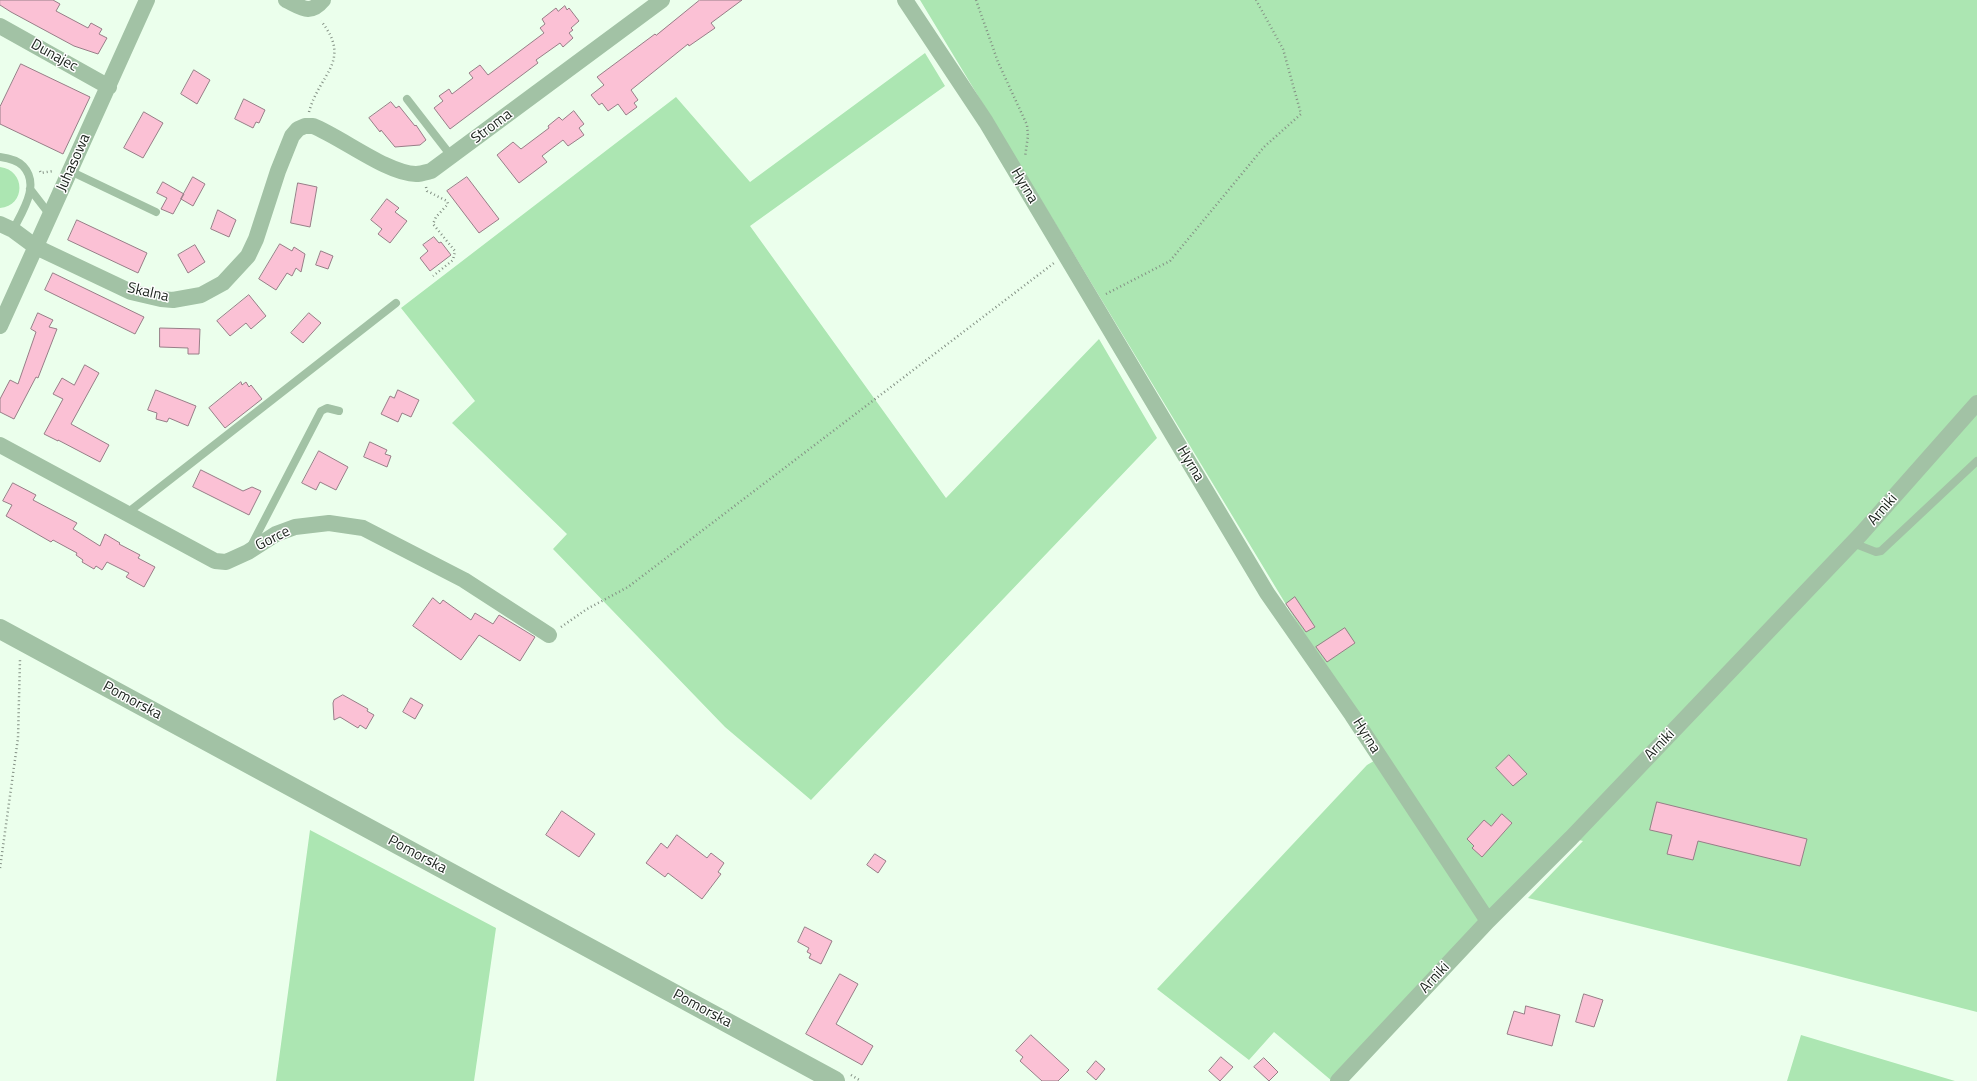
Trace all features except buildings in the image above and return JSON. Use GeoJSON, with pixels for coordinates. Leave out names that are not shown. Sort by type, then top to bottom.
{"type":"FeatureCollection","features":[{"type":"Feature","properties":{"kind":"street","name":"Juhasowa"},"geometry":{"type":"LineString","coordinates":[[0,326],[147,0]]}},
{"type":"Feature","properties":{"kind":"street"},"geometry":{"type":"LineString","coordinates":[[286,0],[304,8],[318,5]]}},
{"type":"Feature","properties":{"kind":"street","name":"Stroma"},"geometry":{"type":"LineString","coordinates":[[305,126],[313,126],[323,130],[373,159],[402,170],[416,174],[432,171],[662,0]]}},
{"type":"Feature","properties":{"kind":"street","name":"Hyrna"},"geometry":{"type":"LineString","coordinates":[[905,0],[986,122],[1091,301],[1267,593],[1352,715],[1488,921]]}},
{"type":"Feature","properties":{"kind":"street","name":"Dunajec"},"geometry":{"type":"LineString","coordinates":[[0,26],[109,86]]}},
{"type":"Feature","properties":{"kind":"street","name":"Skalna"},"geometry":{"type":"LineString","coordinates":[[6,227],[36,247],[131,292],[161,299],[173,300],[201,295],[223,283],[248,256],[256,239],[287,145],[295,133],[305,126]]}},
{"type":"Feature","properties":{"kind":"street","name":"Arniki"},"geometry":{"type":"LineString","coordinates":[[1338,1081],[1488,921],[1571,838],[1853,543],[1977,403]]}},
{"type":"Feature","properties":{"kind":"street","name":"Gorce"},"geometry":{"type":"LineString","coordinates":[[0,445],[216,561],[226,562],[248,552],[276,534],[295,527],[329,523],[363,528],[464,580],[549,635]]}},
{"type":"Feature","properties":{"kind":"street","name":"Pomorska"},"geometry":{"type":"LineString","coordinates":[[0,629],[835,1081]]}},
{"type":"Feature","properties":{"kind":"lane"},"geometry":{"type":"LineString","coordinates":[[407,99],[452,157]]}},
{"type":"Feature","properties":{"kind":"lane"},"geometry":{"type":"LineString","coordinates":[[0,157],[13,159],[22,165],[27,172],[30,188],[28,198],[6,227]]}},
{"type":"Feature","properties":{"kind":"lane"},"geometry":{"type":"LineString","coordinates":[[70,171],[156,212]]}},
{"type":"Feature","properties":{"kind":"lane"},"geometry":{"type":"LineString","coordinates":[[30,188],[50,216]]}},
{"type":"Feature","properties":{"kind":"lane"},"geometry":{"type":"LineString","coordinates":[[126,514],[396,303]]}},
{"type":"Feature","properties":{"kind":"lane"},"geometry":{"type":"LineString","coordinates":[[248,552],[321,411],[327,408],[339,411]]}},
{"type":"Feature","properties":{"kind":"lane"},"geometry":{"type":"LineString","coordinates":[[1853,543],[1876,552],[1881,551],[1977,461]]}},
{"type":"Feature","properties":{"kind":"path"},"geometry":{"type":"LineString","coordinates":[[976,0],[998,62],[1027,125],[1028,136],[1024,185]]}},
{"type":"Feature","properties":{"kind":"path"},"geometry":{"type":"LineString","coordinates":[[1091,301],[1170,261],[1264,147],[1301,114],[1283,49],[1256,0]]}},
{"type":"Feature","properties":{"kind":"path"},"geometry":{"type":"LineString","coordinates":[[305,126],[312,101],[334,60],[335,47],[331,33],[318,5]]}},
{"type":"Feature","properties":{"kind":"path"},"geometry":{"type":"LineString","coordinates":[[427,191],[447,201],[448,204],[436,217],[433,224],[455,251],[454,260],[433,276]]}},
{"type":"Feature","properties":{"kind":"path"},"geometry":{"type":"LineString","coordinates":[[549,635],[587,609],[628,587],[1065,255]]}},
{"type":"Feature","properties":{"kind":"path"},"geometry":{"type":"LineString","coordinates":[[0,868],[18,738],[19,639]]}},
{"type":"Feature","properties":{"kind":"green space"},"geometry":{"type":"Polygon","coordinates":[[[920,0],[1977,0],[1977,1012],[1528,898],[1583,841],[1571,838],[1332,1081],[1274,1032],[1249,1060],[1157,989],[1367,765],[1379,758],[920,0]]]}},
{"type":"Feature","properties":{"kind":"green space"},"geometry":{"type":"Polygon","coordinates":[[[925,53],[945,86],[750,226],[946,498],[1099,339],[1157,438],[811,800],[725,727],[553,549],[567,534],[452,423],[475,401],[401,308],[676,97],[750,182],[925,53]]]}},
{"type":"Feature","properties":{"kind":"green space"},"geometry":{"type":"Polygon","coordinates":[[[0,167],[15,174],[20,188],[15,201],[9,206],[0,208],[0,167]]]}},
{"type":"Feature","properties":{"kind":"green space"},"geometry":{"type":"Polygon","coordinates":[[[310,830],[496,928],[474,1081],[276,1081],[310,830]]]}},
{"type":"Feature","properties":{"kind":"green space"},"geometry":{"type":"Polygon","coordinates":[[[1801,1035],[1955,1081],[1787,1081],[1801,1035]]]}}]}
